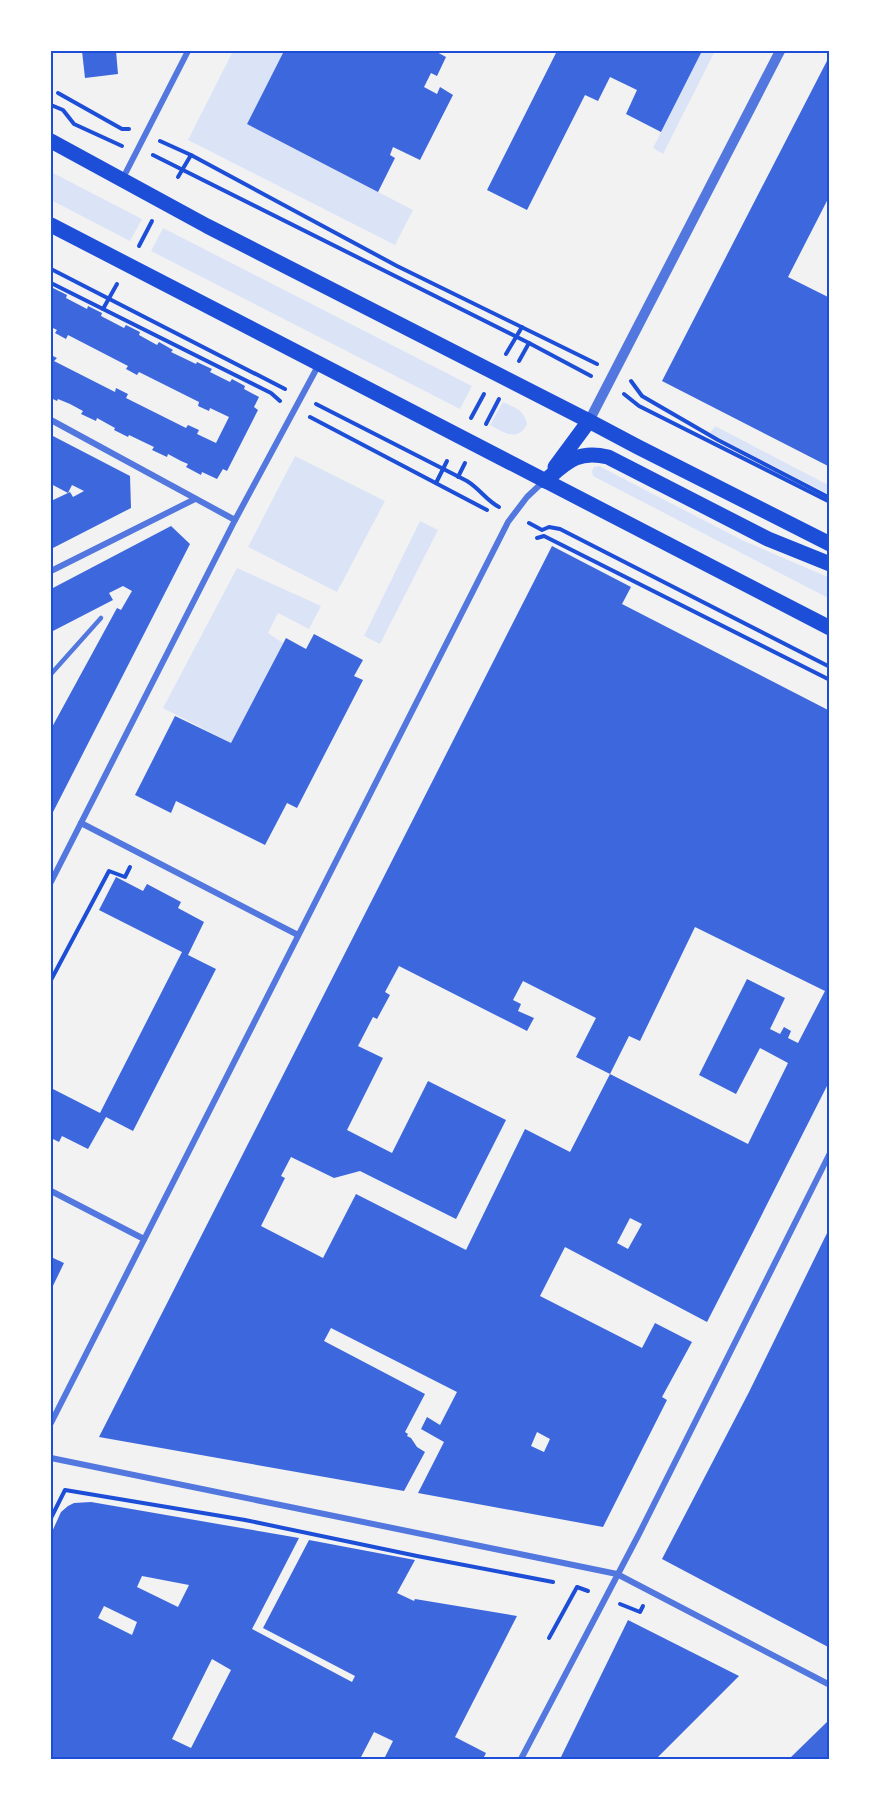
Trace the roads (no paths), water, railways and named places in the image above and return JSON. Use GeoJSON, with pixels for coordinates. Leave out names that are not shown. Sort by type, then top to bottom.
{"type":"FeatureCollection","features":[{"type":"Feature","properties":{"kind":"main road"},"geometry":{"type":"LineString","coordinates":[[51,139],[122,180],[830,544]]}},
{"type":"Feature","properties":{"kind":"main road"},"geometry":{"type":"LineString","coordinates":[[51,225],[830,628]]}},
{"type":"Feature","properties":{"kind":"main road"},"geometry":{"type":"LineString","coordinates":[[545,481],[589,421]]}},
{"type":"Feature","properties":{"kind":"main road"},"geometry":{"type":"LineString","coordinates":[[545,481],[568,462],[585,454],[608,457],[768,539],[830,564]]}},
{"type":"Feature","properties":{"kind":"street"},"geometry":{"type":"LineString","coordinates":[[122,180],[188,51]]}},
{"type":"Feature","properties":{"kind":"street"},"geometry":{"type":"LineString","coordinates":[[589,421],[780,51]]}},
{"type":"Feature","properties":{"kind":"street"},"geometry":{"type":"LineString","coordinates":[[51,882],[236,520],[319,364]]}},
{"type":"Feature","properties":{"kind":"street"},"geometry":{"type":"LineString","coordinates":[[51,420],[236,520]]}},
{"type":"Feature","properties":{"kind":"street"},"geometry":{"type":"LineString","coordinates":[[51,1423],[508,522],[527,497],[545,481]]}},
{"type":"Feature","properties":{"kind":"street"},"geometry":{"type":"LineString","coordinates":[[51,571],[195,499]]}},
{"type":"Feature","properties":{"kind":"street"},"geometry":{"type":"LineString","coordinates":[[81,823],[298,935]]}},
{"type":"Feature","properties":{"kind":"street"},"geometry":{"type":"LineString","coordinates":[[521,1759],[830,1153]]}},
{"type":"Feature","properties":{"kind":"street"},"geometry":{"type":"LineString","coordinates":[[51,1191],[144,1239]]}},
{"type":"Feature","properties":{"kind":"street"},"geometry":{"type":"LineString","coordinates":[[51,1458],[617,1574],[830,1685]]}},
{"type":"Feature","properties":{"kind":"lane"},"geometry":{"type":"LineString","coordinates":[[51,674],[100,618]]}}]}
